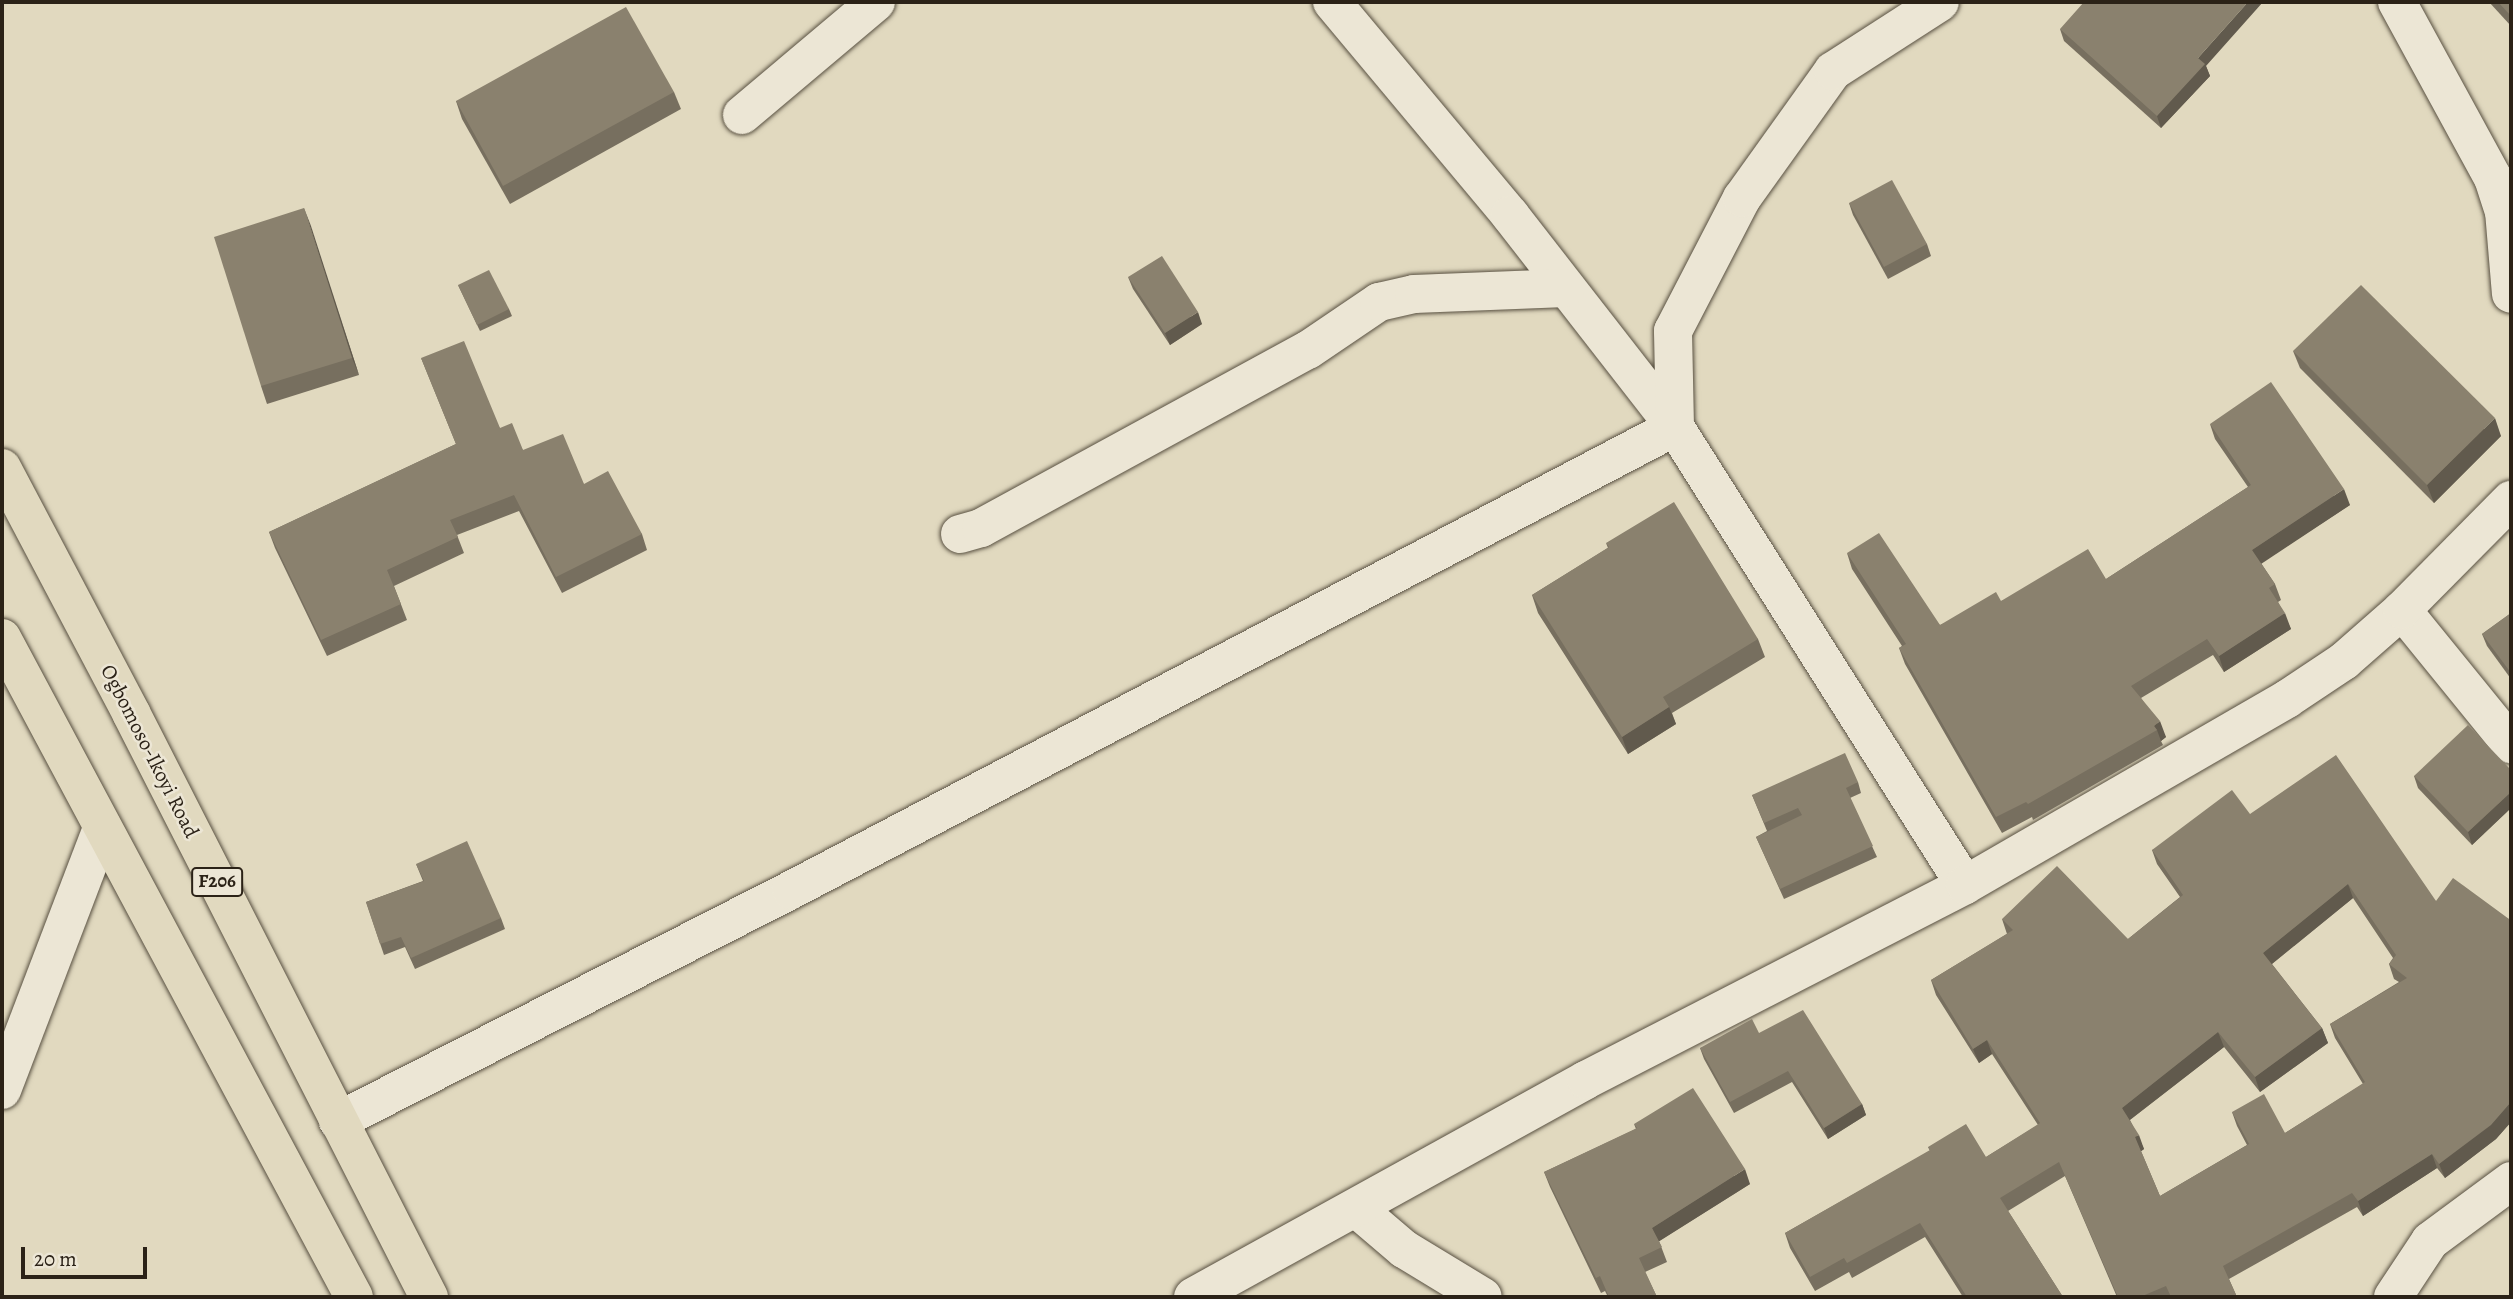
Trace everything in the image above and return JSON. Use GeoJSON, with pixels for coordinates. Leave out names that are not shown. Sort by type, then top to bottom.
{"type":"FeatureCollection","features":[{"type":"Feature","properties":{"kind":"main road","name":"Ogbomoso-Ikoyi Road"},"geometry":{"type":"LineString","coordinates":[[2,468],[429,1297]]}},
{"type":"Feature","properties":{"kind":"main road"},"geometry":{"type":"LineString","coordinates":[[2,638],[354,1297]]}},
{"type":"Feature","properties":{"kind":"street"},"geometry":{"type":"LineString","coordinates":[[742,115],[876,2]]}},
{"type":"Feature","properties":{"kind":"street"},"geometry":{"type":"LineString","coordinates":[[1332,2],[1566,288],[1675,427],[1965,885]]}},
{"type":"Feature","properties":{"kind":"street"},"geometry":{"type":"LineString","coordinates":[[1675,427],[1673,331],[1742,198],[1833,71],[1940,2]]}},
{"type":"Feature","properties":{"kind":"street"},"geometry":{"type":"LineString","coordinates":[[2397,2],[2493,178],[2504,211],[2511,294]]}},
{"type":"Feature","properties":{"kind":"street"},"geometry":{"type":"LineString","coordinates":[[960,534],[981,528],[1308,350],[1379,302],[1414,294],[1566,288]]}},
{"type":"Feature","properties":{"kind":"street"},"geometry":{"type":"LineString","coordinates":[[338,1121],[791,890],[1675,427]]}},
{"type":"Feature","properties":{"kind":"street"},"geometry":{"type":"LineString","coordinates":[[1193,1297],[1357,1209],[1586,1080],[1965,885],[2287,699],[2344,661],[2402,610],[2511,500]]}},
{"type":"Feature","properties":{"kind":"street"},"geometry":{"type":"LineString","coordinates":[[2402,610],[2511,744]]}},
{"type":"Feature","properties":{"kind":"street"},"geometry":{"type":"LineString","coordinates":[[2,1090],[102,828]]}},
{"type":"Feature","properties":{"kind":"street"},"geometry":{"type":"LineString","coordinates":[[2393,1297],[2430,1241],[2511,1181]]}},
{"type":"Feature","properties":{"kind":"street"},"geometry":{"type":"LineString","coordinates":[[1357,1209],[1404,1249],[1483,1297]]}},
{"type":"Feature","properties":{"kind":"building"},"geometry":{"type":"Polygon","coordinates":[[[2084,2],[2248,2],[2198,58],[2205,64],[2157,116],[2060,29],[2084,2]]]}},
{"type":"Feature","properties":{"kind":"building"},"geometry":{"type":"Polygon","coordinates":[[[2498,2],[2511,2],[2511,16],[2498,2]]]}},
{"type":"Feature","properties":{"kind":"building"},"geometry":{"type":"Polygon","coordinates":[[[626,7],[674,92],[503,186],[456,101],[626,7]]]}},
{"type":"Feature","properties":{"kind":"building"},"geometry":{"type":"Polygon","coordinates":[[[1892,180],[1927,244],[1884,267],[1849,203],[1892,180]]]}},
{"type":"Feature","properties":{"kind":"building"},"geometry":{"type":"Polygon","coordinates":[[[304,208],[352,358],[261,386],[214,237],[304,208]]]}},
{"type":"Feature","properties":{"kind":"building"},"geometry":{"type":"Polygon","coordinates":[[[1162,256],[1198,312],[1165,333],[1128,277],[1162,256]]]}},
{"type":"Feature","properties":{"kind":"building"},"geometry":{"type":"Polygon","coordinates":[[[489,270],[509,309],[477,325],[458,285],[489,270]]]}},
{"type":"Feature","properties":{"kind":"building"},"geometry":{"type":"Polygon","coordinates":[[[2361,285],[2495,418],[2427,485],[2293,351],[2361,285]]]}},
{"type":"Feature","properties":{"kind":"building"},"geometry":{"type":"Polygon","coordinates":[[[464,341],[500,428],[512,423],[523,450],[563,434],[584,484],[608,471],[642,534],[556,577],[514,495],[450,520],[458,537],[387,570],[401,604],[321,640],[269,532],[456,444],[421,358],[464,341]]]}},
{"type":"Feature","properties":{"kind":"building"},"geometry":{"type":"Polygon","coordinates":[[[2271,382],[2344,489],[2252,550],[2275,584],[2269,588],[2285,613],[2219,656],[2207,639],[2131,686],[2160,721],[2154,726],[2157,730],[2028,804],[2026,802],[1996,817],[1899,648],[1906,644],[1847,553],[1879,533],[1940,625],[1996,592],[2001,601],[2088,549],[2106,579],[2251,485],[2210,424],[2271,382]]]}},
{"type":"Feature","properties":{"kind":"building"},"geometry":{"type":"Polygon","coordinates":[[[1674,502],[1758,639],[1663,697],[1669,707],[1622,737],[1532,595],[1609,547],[1606,543],[1674,502]]]}},
{"type":"Feature","properties":{"kind":"building"},"geometry":{"type":"Polygon","coordinates":[[[2511,613],[2511,673],[2482,634],[2511,613]]]}},
{"type":"Feature","properties":{"kind":"building"},"geometry":{"type":"Polygon","coordinates":[[[2468,725],[2511,770],[2511,792],[2468,832],[2414,776],[2468,725]]]}},
{"type":"Feature","properties":{"kind":"building"},"geometry":{"type":"Polygon","coordinates":[[[1845,753],[1858,782],[1846,788],[1873,846],[1780,889],[1756,837],[1802,815],[1798,808],[1764,823],[1752,795],[1845,753]]]}},
{"type":"Feature","properties":{"kind":"building"},"geometry":{"type":"Polygon","coordinates":[[[2336,755],[2436,901],[2453,878],[2509,919],[2511,916],[2511,1102],[2491,1125],[2439,1164],[2432,1154],[2358,1201],[2352,1193],[2223,1266],[2237,1297],[2171,1297],[2166,1286],[2140,1297],[2118,1297],[2059,1162],[2000,1198],[2063,1297],[1967,1297],[1920,1223],[1847,1263],[1844,1258],[1810,1277],[1785,1233],[1930,1150],[1928,1147],[1966,1124],[1986,1157],[2040,1123],[1987,1040],[1973,1049],[1931,980],[2013,930],[2002,919],[2057,866],[2128,939],[2183,895],[2152,850],[2232,790],[2250,814],[2336,755]],[[2348,884],[2263,953],[2322,1028],[2255,1077],[2218,1032],[2122,1108],[2139,1135],[2135,1137],[2160,1196],[2249,1144],[2232,1112],[2264,1094],[2285,1133],[2365,1082],[2330,1024],[2407,978],[2389,964],[2396,955],[2348,884]]]}},
{"type":"Feature","properties":{"kind":"building"},"geometry":{"type":"Polygon","coordinates":[[[467,841],[501,918],[411,958],[401,937],[380,944],[366,902],[424,881],[416,864],[467,841]]]}},
{"type":"Feature","properties":{"kind":"building"},"geometry":{"type":"Polygon","coordinates":[[[1803,1010],[1862,1104],[1824,1128],[1788,1071],[1730,1102],[1700,1048],[1752,1019],[1759,1033],[1803,1010]]]}},
{"type":"Feature","properties":{"kind":"building"},"geometry":{"type":"Polygon","coordinates":[[[1693,1088],[1745,1169],[1652,1228],[1662,1247],[1639,1258],[1657,1297],[1609,1297],[1600,1276],[1596,1278],[1544,1172],[1637,1128],[1634,1124],[1693,1088]]]}}]}
